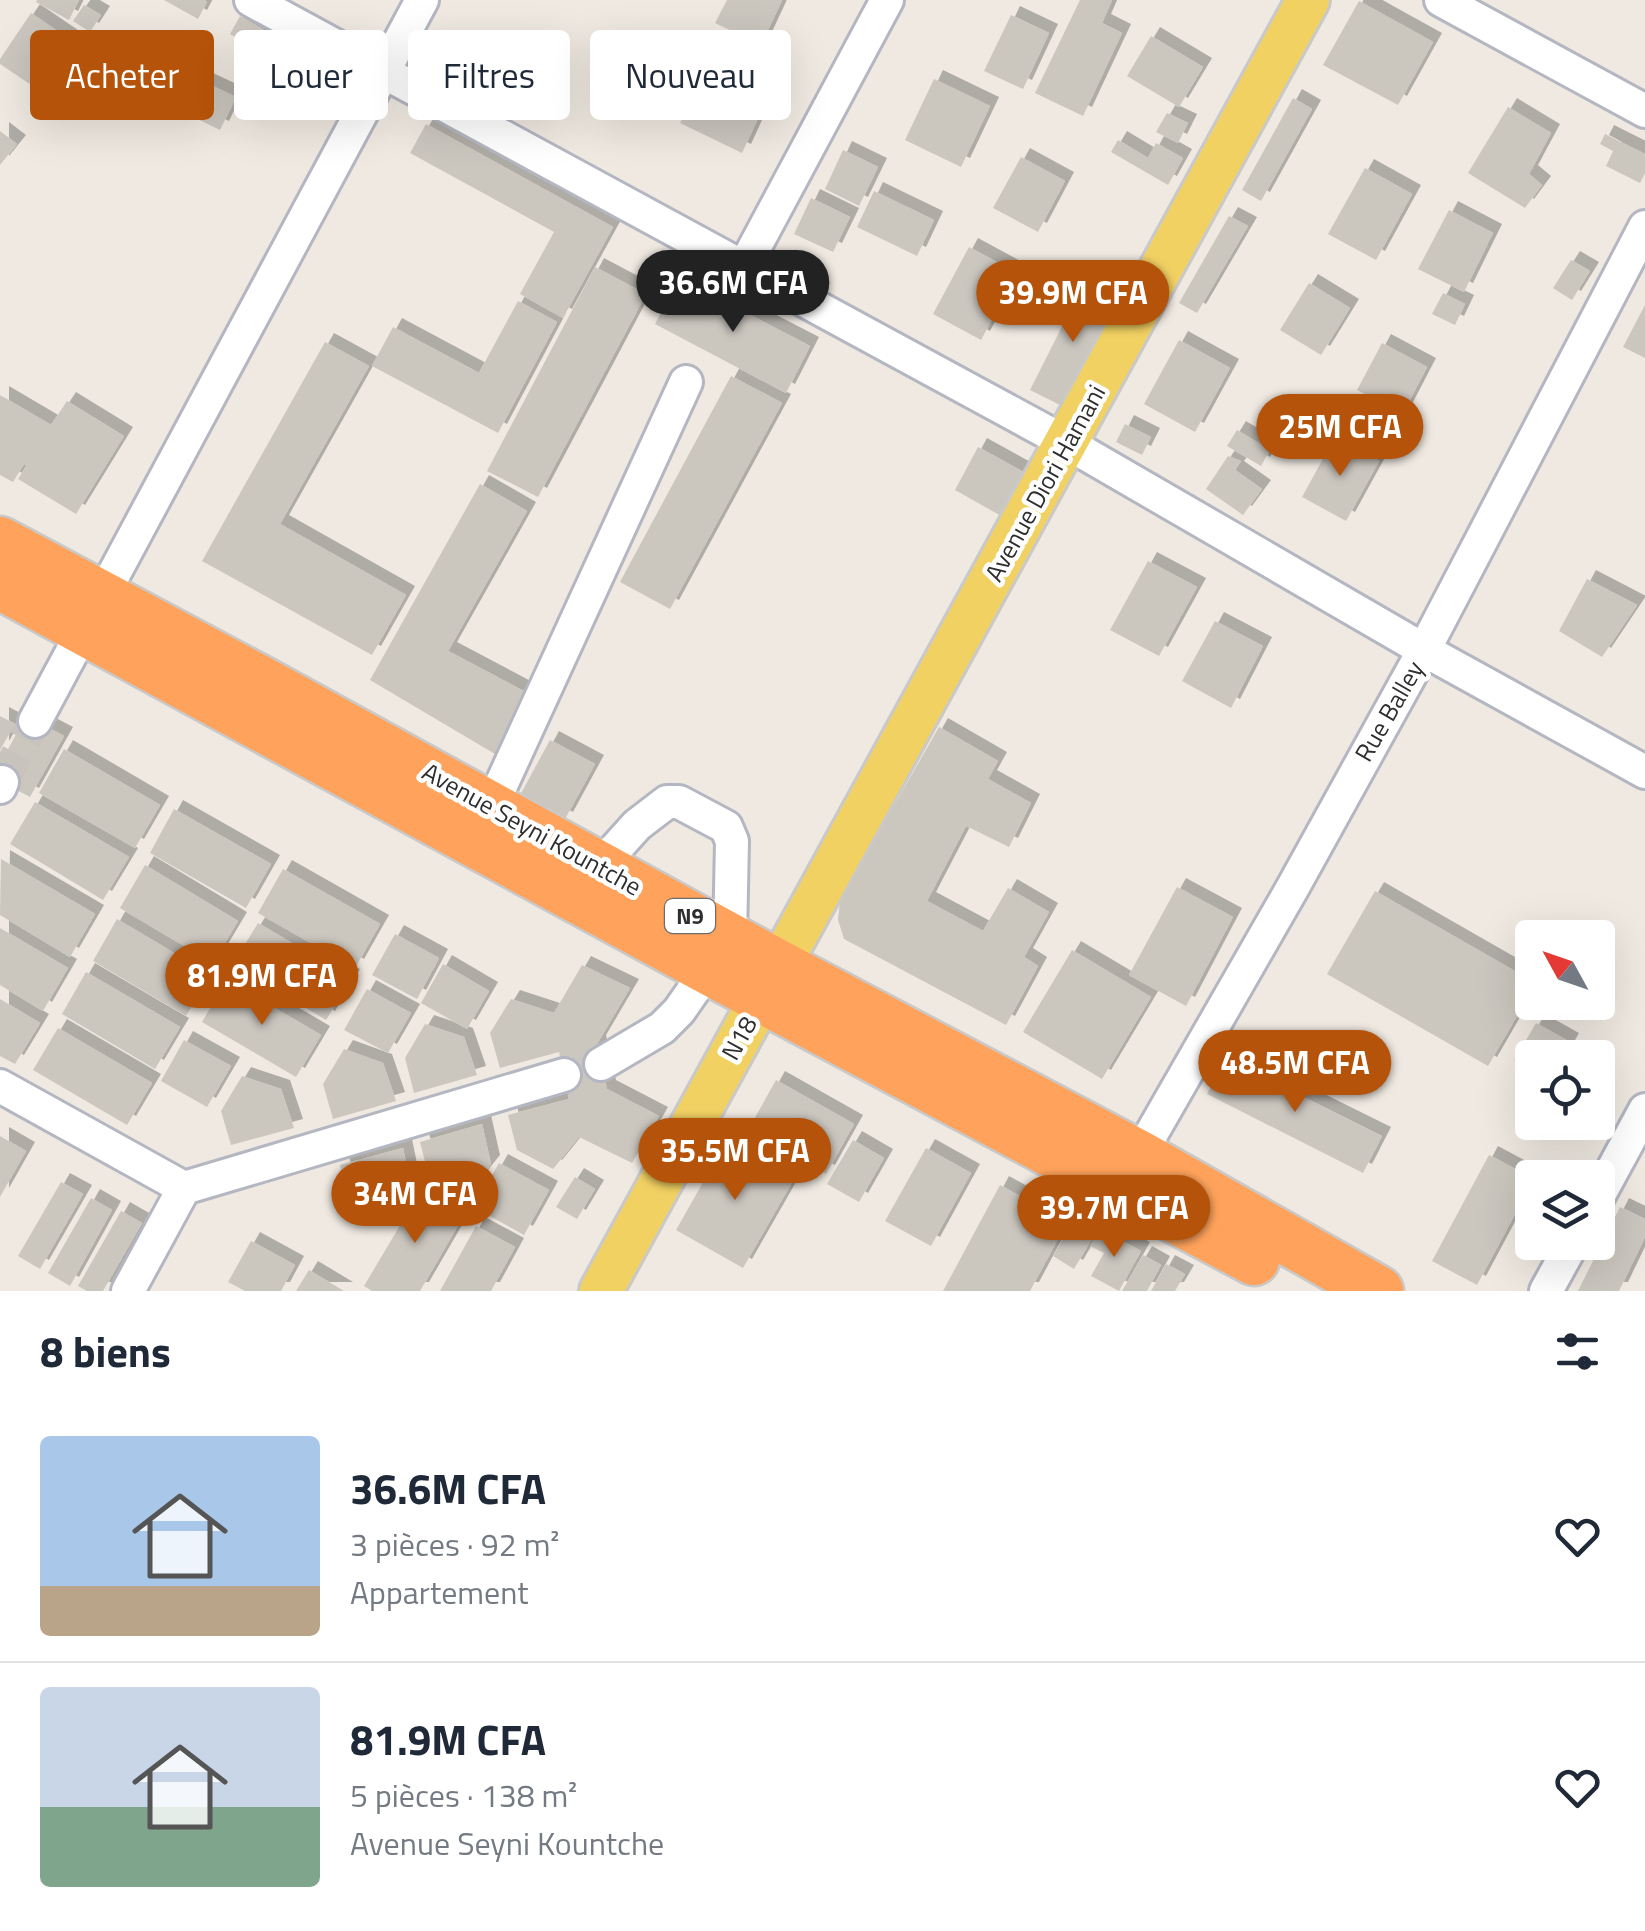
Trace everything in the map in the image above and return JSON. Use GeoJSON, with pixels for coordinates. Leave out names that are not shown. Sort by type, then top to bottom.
{"type":"FeatureCollection","features":[{"type":"Feature","properties":{"kind":"highway","name":"Avenue Seyni Kountche"},"geometry":{"type":"LineString","coordinates":[[0,542],[93,614],[1130,1172],[1371,1289]]}},
{"type":"Feature","properties":{"kind":"highway","name":"Avenue Seyni Kountche"},"geometry":{"type":"LineString","coordinates":[[0,584],[93,614],[268,684],[600,866],[720,954]]}},
{"type":"Feature","properties":{"kind":"highway","name":"Avenue Seyni Kountche"},"geometry":{"type":"LineString","coordinates":[[1130,1172],[1310,1291]]}},
{"type":"Feature","properties":{"kind":"main road","name":"Avenue Diori Hamani"},"geometry":{"type":"LineString","coordinates":[[770,980],[1308,0]]}},
{"type":"Feature","properties":{"kind":"main road","name":"N18"},"geometry":{"type":"LineString","coordinates":[[601,1291],[770,980]]}},
{"type":"Feature","properties":{"kind":"street"},"geometry":{"type":"LineString","coordinates":[[251,0],[308,30]]}},
{"type":"Feature","properties":{"kind":"street"},"geometry":{"type":"LineString","coordinates":[[388,61],[422,0]]}},
{"type":"Feature","properties":{"kind":"street"},"geometry":{"type":"LineString","coordinates":[[744,266],[887,0]]}},
{"type":"Feature","properties":{"kind":"street"},"geometry":{"type":"LineString","coordinates":[[1441,0],[1645,111]]}},
{"type":"Feature","properties":{"kind":"street"},"geometry":{"type":"LineString","coordinates":[[388,73],[1067,444],[1645,772]]}},
{"type":"Feature","properties":{"kind":"street"},"geometry":{"type":"LineString","coordinates":[[36,721],[356,120]]}},
{"type":"Feature","properties":{"kind":"street","name":"Rue Balley"},"geometry":{"type":"LineString","coordinates":[[1130,1172],[1424,650],[1645,227]]}},
{"type":"Feature","properties":{"kind":"street"},"geometry":{"type":"LineString","coordinates":[[491,806],[686,382]]}},
{"type":"Feature","properties":{"kind":"street"},"geometry":{"type":"LineString","coordinates":[[600,866],[638,824],[666,802],[679,802],[726,827],[732,841],[720,954],[662,1028],[602,1064]]}},
{"type":"Feature","properties":{"kind":"street"},"geometry":{"type":"LineString","coordinates":[[128,1291],[184,1188],[564,1075]]}},
{"type":"Feature","properties":{"kind":"street"},"geometry":{"type":"LineString","coordinates":[[0,1086],[184,1188]]}},
{"type":"Feature","properties":{"kind":"street"},"geometry":{"type":"LineString","coordinates":[[1615,1166],[1645,1110]]}},
{"type":"Feature","properties":{"kind":"street"},"geometry":{"type":"LineString","coordinates":[[1546,1291],[1562,1260]]}},
{"type":"Feature","properties":{"kind":"building"},"geometry":{"type":"Polygon","coordinates":[[[37,0],[79,0],[69,20],[37,0]]]}},
{"type":"Feature","properties":{"kind":"building"},"geometry":{"type":"Polygon","coordinates":[[[164,0],[204,0],[207,2],[198,19],[164,0]]]}},
{"type":"Feature","properties":{"kind":"building"},"geometry":{"type":"Polygon","coordinates":[[[727,0],[782,0],[768,30],[730,30],[715,23],[727,0]]]}},
{"type":"Feature","properties":{"kind":"building"},"geometry":{"type":"Polygon","coordinates":[[[1080,0],[1112,0],[1102,23],[1122,33],[1083,116],[1035,93],[1080,0]]]}},
{"type":"Feature","properties":{"kind":"building"},"geometry":{"type":"Polygon","coordinates":[[[1359,1],[1433,42],[1398,105],[1323,65],[1359,1]]]}},
{"type":"Feature","properties":{"kind":"building"},"geometry":{"type":"Polygon","coordinates":[[[84,5],[101,15],[91,30],[73,21],[84,5]]]}},
{"type":"Feature","properties":{"kind":"building"},"geometry":{"type":"Polygon","coordinates":[[[31,13],[56,30],[30,30],[30,84],[0,64],[31,13]]]}},
{"type":"Feature","properties":{"kind":"building"},"geometry":{"type":"Polygon","coordinates":[[[1011,15],[1049,33],[1023,89],[984,71],[1011,15]]]}},
{"type":"Feature","properties":{"kind":"building"},"geometry":{"type":"Polygon","coordinates":[[[240,16],[264,30],[234,30],[234,36],[230,34],[240,16]]]}},
{"type":"Feature","properties":{"kind":"building"},"geometry":{"type":"Polygon","coordinates":[[[1151,36],[1203,67],[1179,107],[1127,76],[1151,36]]]}},
{"type":"Feature","properties":{"kind":"building"},"geometry":{"type":"Polygon","coordinates":[[[934,79],[990,106],[961,167],[905,140],[934,79]]]}},
{"type":"Feature","properties":{"kind":"building"},"geometry":{"type":"Polygon","coordinates":[[[214,87],[234,96],[220,130],[199,120],[214,120],[214,87]]]}},
{"type":"Feature","properties":{"kind":"building"},"geometry":{"type":"Polygon","coordinates":[[[1293,98],[1312,109],[1261,201],[1242,190],[1293,98]]]}},
{"type":"Feature","properties":{"kind":"building"},"geometry":{"type":"Polygon","coordinates":[[[1508,107],[1551,133],[1529,174],[1542,185],[1525,208],[1468,173],[1508,107]]]}},
{"type":"Feature","properties":{"kind":"building"},"geometry":{"type":"Polygon","coordinates":[[[1167,113],[1188,123],[1178,143],[1156,132],[1167,113]]]}},
{"type":"Feature","properties":{"kind":"building"},"geometry":{"type":"Polygon","coordinates":[[[681,120],[757,120],[742,153],[680,123],[681,120]]]}},
{"type":"Feature","properties":{"kind":"building"},"geometry":{"type":"Polygon","coordinates":[[[426,124],[613,227],[563,318],[520,294],[554,232],[410,153],[426,124]]]}},
{"type":"Feature","properties":{"kind":"building"},"geometry":{"type":"Polygon","coordinates":[[[0,131],[17,144],[0,165],[0,131]]]}},
{"type":"Feature","properties":{"kind":"building"},"geometry":{"type":"Polygon","coordinates":[[[1605,134],[1645,154],[1645,173],[1640,183],[1606,166],[1613,151],[1600,144],[1605,134]]]}},
{"type":"Feature","properties":{"kind":"building"},"geometry":{"type":"Polygon","coordinates":[[[1118,140],[1148,158],[1156,143],[1183,158],[1168,185],[1111,152],[1118,140]]]}},
{"type":"Feature","properties":{"kind":"building"},"geometry":{"type":"Polygon","coordinates":[[[843,150],[878,167],[859,206],[825,189],[843,150]]]}},
{"type":"Feature","properties":{"kind":"building"},"geometry":{"type":"Polygon","coordinates":[[[1021,157],[1065,181],[1038,232],[993,208],[1021,157]]]}},
{"type":"Feature","properties":{"kind":"building"},"geometry":{"type":"Polygon","coordinates":[[[1365,168],[1412,194],[1376,260],[1328,234],[1365,168]]]}},
{"type":"Feature","properties":{"kind":"building"},"geometry":{"type":"Polygon","coordinates":[[[874,191],[934,220],[917,256],[857,227],[874,191]]]}},
{"type":"Feature","properties":{"kind":"building"},"geometry":{"type":"Polygon","coordinates":[[[811,198],[850,217],[833,252],[794,234],[811,198]]]}},
{"type":"Feature","properties":{"kind":"building"},"geometry":{"type":"Polygon","coordinates":[[[1449,210],[1493,233],[1464,292],[1418,269],[1449,210]]]}},
{"type":"Feature","properties":{"kind":"building"},"geometry":{"type":"Polygon","coordinates":[[[1229,216],[1248,226],[1197,313],[1179,303],[1229,216]]]}},
{"type":"Feature","properties":{"kind":"building"},"geometry":{"type":"Polygon","coordinates":[[[969,247],[1017,273],[981,340],[933,314],[969,247]]]}},
{"type":"Feature","properties":{"kind":"building"},"geometry":{"type":"Polygon","coordinates":[[[1571,260],[1590,271],[1572,300],[1553,288],[1571,260]]]}},
{"type":"Feature","properties":{"kind":"building"},"geometry":{"type":"Polygon","coordinates":[[[595,267],[646,294],[538,497],[487,471],[595,267]]]}},
{"type":"Feature","properties":{"kind":"building"},"geometry":{"type":"Polygon","coordinates":[[[679,278],[810,346],[786,393],[655,324],[679,278]]]}},
{"type":"Feature","properties":{"kind":"building"},"geometry":{"type":"Polygon","coordinates":[[[1309,283],[1350,308],[1321,355],[1280,330],[1309,283]]]}},
{"type":"Feature","properties":{"kind":"building"},"geometry":{"type":"Polygon","coordinates":[[[1083,285],[1116,302],[1062,406],[1030,390],[1083,285]]]}},
{"type":"Feature","properties":{"kind":"building"},"geometry":{"type":"Polygon","coordinates":[[[1443,293],[1465,304],[1455,325],[1432,314],[1443,293]]]}},
{"type":"Feature","properties":{"kind":"building"},"geometry":{"type":"Polygon","coordinates":[[[518,301],[557,322],[498,433],[372,366],[393,327],[479,373],[518,301]]]}},
{"type":"Feature","properties":{"kind":"building"},"geometry":{"type":"Polygon","coordinates":[[[1645,305],[1645,358],[1623,347],[1645,305]]]}},
{"type":"Feature","properties":{"kind":"building"},"geometry":{"type":"Polygon","coordinates":[[[1179,340],[1230,368],[1195,432],[1144,404],[1179,340]]]}},
{"type":"Feature","properties":{"kind":"building"},"geometry":{"type":"Polygon","coordinates":[[[325,342],[369,366],[280,524],[406,595],[372,655],[202,561],[325,342]]]}},
{"type":"Feature","properties":{"kind":"building"},"geometry":{"type":"Polygon","coordinates":[[[1382,343],[1427,367],[1403,413],[1357,390],[1382,343]]]}},
{"type":"Feature","properties":{"kind":"building"},"geometry":{"type":"Polygon","coordinates":[[[731,376],[782,403],[670,609],[620,582],[731,376]]]}},
{"type":"Feature","properties":{"kind":"building"},"geometry":{"type":"Polygon","coordinates":[[[0,395],[51,425],[67,401],[124,436],[76,514],[18,479],[27,465],[13,482],[0,475],[0,395]]]}},
{"type":"Feature","properties":{"kind":"building"},"geometry":{"type":"Polygon","coordinates":[[[1125,424],[1151,437],[1142,455],[1116,442],[1125,424]]]}},
{"type":"Feature","properties":{"kind":"building"},"geometry":{"type":"Polygon","coordinates":[[[1237,430],[1270,450],[1261,466],[1227,446],[1237,430]]]}},
{"type":"Feature","properties":{"kind":"building"},"geometry":{"type":"Polygon","coordinates":[[[1335,437],[1379,461],[1346,521],[1302,497],[1335,437]]]}},
{"type":"Feature","properties":{"kind":"building"},"geometry":{"type":"Polygon","coordinates":[[[978,447],[1027,474],[1003,517],[955,490],[978,447]]]}},
{"type":"Feature","properties":{"kind":"building"},"geometry":{"type":"Polygon","coordinates":[[[1228,456],[1241,461],[1235,470],[1262,489],[1243,515],[1206,489],[1228,456]]]}},
{"type":"Feature","properties":{"kind":"building"},"geometry":{"type":"Polygon","coordinates":[[[480,484],[527,511],[448,651],[535,697],[500,757],[370,680],[480,484]]]}},
{"type":"Feature","properties":{"kind":"building"},"geometry":{"type":"Polygon","coordinates":[[[1148,561],[1197,587],[1159,656],[1110,630],[1148,561]]]}},
{"type":"Feature","properties":{"kind":"building"},"geometry":{"type":"Polygon","coordinates":[[[1587,579],[1637,605],[1602,657],[1559,631],[1587,579]]]}},
{"type":"Feature","properties":{"kind":"building"},"geometry":{"type":"Polygon","coordinates":[[[1215,621],[1263,646],[1231,708],[1182,681],[1215,621]]]}},
{"type":"Feature","properties":{"kind":"building"},"geometry":{"type":"Polygon","coordinates":[[[0,716],[15,724],[0,750],[0,716]]]}},
{"type":"Feature","properties":{"kind":"building"},"geometry":{"type":"Polygon","coordinates":[[[26,716],[64,736],[30,797],[0,781],[0,764],[26,716]]]}},
{"type":"Feature","properties":{"kind":"building"},"geometry":{"type":"Polygon","coordinates":[[[939,727],[998,761],[988,779],[1031,803],[1009,847],[966,826],[927,901],[983,931],[1008,888],[1049,912],[1024,957],[1038,966],[1006,1025],[844,939],[838,920],[840,900],[939,727]]]}},
{"type":"Feature","properties":{"kind":"building"},"geometry":{"type":"Polygon","coordinates":[[[550,740],[595,764],[564,821],[519,797],[550,740]]]}},
{"type":"Feature","properties":{"kind":"building"},"geometry":{"type":"Polygon","coordinates":[[[64,749],[160,805],[135,848],[39,793],[64,749]]]}},
{"type":"Feature","properties":{"kind":"building"},"geometry":{"type":"Polygon","coordinates":[[[35,802],[129,857],[103,900],[10,844],[35,802]]]}},
{"type":"Feature","properties":{"kind":"building"},"geometry":{"type":"Polygon","coordinates":[[[174,809],[271,864],[246,908],[150,853],[174,809]]]}},
{"type":"Feature","properties":{"kind":"building"},"geometry":{"type":"Polygon","coordinates":[[[1,859],[95,914],[70,957],[0,915],[1,859]]]}},
{"type":"Feature","properties":{"kind":"building"},"geometry":{"type":"Polygon","coordinates":[[[145,865],[238,921],[213,963],[120,908],[145,865]]]}},
{"type":"Feature","properties":{"kind":"building"},"geometry":{"type":"Polygon","coordinates":[[[283,869],[380,924],[355,968],[258,913],[283,869]]]}},
{"type":"Feature","properties":{"kind":"building"},"geometry":{"type":"Polygon","coordinates":[[[1177,887],[1233,917],[1186,1006],[1129,975],[1177,887]]]}},
{"type":"Feature","properties":{"kind":"building"},"geometry":{"type":"Polygon","coordinates":[[[1375,891],[1515,971],[1515,1019],[1488,1066],[1327,974],[1375,891]]]}},
{"type":"Feature","properties":{"kind":"building"},"geometry":{"type":"Polygon","coordinates":[[[117,919],[211,975],[186,1016],[93,961],[117,919]]]}},
{"type":"Feature","properties":{"kind":"building"},"geometry":{"type":"Polygon","coordinates":[[[258,923],[351,978],[326,1020],[233,964],[258,923]]]}},
{"type":"Feature","properties":{"kind":"building"},"geometry":{"type":"Polygon","coordinates":[[[0,928],[68,968],[43,1011],[0,985],[0,928]]]}},
{"type":"Feature","properties":{"kind":"building"},"geometry":{"type":"Polygon","coordinates":[[[395,934],[439,958],[417,999],[372,975],[395,934]]]}},
{"type":"Feature","properties":{"kind":"building"},"geometry":{"type":"Polygon","coordinates":[[[1072,950],[1151,997],[1102,1079],[1023,1032],[1072,950]]]}},
{"type":"Feature","properties":{"kind":"building"},"geometry":{"type":"Polygon","coordinates":[[[443,964],[489,991],[467,1029],[421,1003],[443,964]]]}},
{"type":"Feature","properties":{"kind":"building"},"geometry":{"type":"Polygon","coordinates":[[[582,965],[630,988],[597,1044],[607,1089],[659,1116],[632,1163],[579,1137],[553,1169],[517,1150],[508,1115],[569,1099],[559,1052],[500,1068],[490,1033],[511,999],[554,1013],[582,965]]]}},
{"type":"Feature","properties":{"kind":"building"},"geometry":{"type":"Polygon","coordinates":[[[86,972],[180,1027],[155,1069],[62,1014],[86,972]]]}},
{"type":"Feature","properties":{"kind":"building"},"geometry":{"type":"Polygon","coordinates":[[[227,980],[321,1035],[296,1077],[202,1022],[227,980]]]}},
{"type":"Feature","properties":{"kind":"building"},"geometry":{"type":"Polygon","coordinates":[[[367,989],[411,1013],[388,1053],[344,1030],[367,989]]]}},
{"type":"Feature","properties":{"kind":"building"},"geometry":{"type":"Polygon","coordinates":[[[0,999],[40,1023],[15,1064],[0,1056],[0,999]]]}},
{"type":"Feature","properties":{"kind":"building"},"geometry":{"type":"Polygon","coordinates":[[[1536,1023],[1566,1040],[1526,1040],[1536,1023]]]}},
{"type":"Feature","properties":{"kind":"building"},"geometry":{"type":"Polygon","coordinates":[[[425,1024],[464,1037],[477,1075],[414,1093],[405,1058],[425,1024]]]}},
{"type":"Feature","properties":{"kind":"building"},"geometry":{"type":"Polygon","coordinates":[[[58,1028],[152,1083],[127,1125],[33,1070],[58,1028]]]}},
{"type":"Feature","properties":{"kind":"building"},"geometry":{"type":"Polygon","coordinates":[[[184,1040],[231,1066],[207,1107],[161,1081],[184,1040]]]}},
{"type":"Feature","properties":{"kind":"building"},"geometry":{"type":"Polygon","coordinates":[[[344,1049],[383,1063],[396,1101],[333,1119],[323,1084],[344,1049]]]}},
{"type":"Feature","properties":{"kind":"building"},"geometry":{"type":"Polygon","coordinates":[[[1225,1058],[1382,1136],[1363,1173],[1207,1094],[1225,1058]]]}},
{"type":"Feature","properties":{"kind":"building"},"geometry":{"type":"Polygon","coordinates":[[[242,1076],[281,1089],[294,1128],[231,1145],[221,1111],[242,1076]]]}},
{"type":"Feature","properties":{"kind":"building"},"geometry":{"type":"Polygon","coordinates":[[[776,1080],[854,1124],[826,1174],[748,1130],[776,1080]]]}},
{"type":"Feature","properties":{"kind":"building"},"geometry":{"type":"Polygon","coordinates":[[[482,1124],[491,1164],[465,1196],[429,1177],[420,1142],[482,1124]]]}},
{"type":"Feature","properties":{"kind":"building"},"geometry":{"type":"Polygon","coordinates":[[[0,1136],[26,1151],[0,1197],[0,1136]]]}},
{"type":"Feature","properties":{"kind":"building"},"geometry":{"type":"Polygon","coordinates":[[[728,1138],[795,1177],[743,1268],[676,1230],[728,1138]]]}},
{"type":"Feature","properties":{"kind":"building"},"geometry":{"type":"Polygon","coordinates":[[[853,1140],[884,1158],[859,1202],[827,1184],[853,1140]]]}},
{"type":"Feature","properties":{"kind":"building"},"geometry":{"type":"Polygon","coordinates":[[[403,1148],[411,1187],[385,1218],[349,1200],[340,1165],[403,1148]]]}},
{"type":"Feature","properties":{"kind":"building"},"geometry":{"type":"Polygon","coordinates":[[[926,1148],[971,1173],[931,1246],[885,1221],[926,1148]]]}},
{"type":"Feature","properties":{"kind":"building"},"geometry":{"type":"Polygon","coordinates":[[[1489,1155],[1515,1169],[1515,1214],[1477,1285],[1432,1261],[1489,1155]]]}},
{"type":"Feature","properties":{"kind":"building"},"geometry":{"type":"Polygon","coordinates":[[[499,1163],[549,1190],[524,1235],[474,1207],[499,1163]]]}},
{"type":"Feature","properties":{"kind":"building"},"geometry":{"type":"Polygon","coordinates":[[[575,1177],[595,1189],[577,1219],[556,1207],[575,1177]]]}},
{"type":"Feature","properties":{"kind":"building"},"geometry":{"type":"Polygon","coordinates":[[[61,1182],[83,1194],[40,1269],[18,1256],[61,1182]]]}},
{"type":"Feature","properties":{"kind":"building"},"geometry":{"type":"Polygon","coordinates":[[[1000,1185],[1067,1222],[1030,1291],[943,1291],[1000,1185]]]}},
{"type":"Feature","properties":{"kind":"building"},"geometry":{"type":"Polygon","coordinates":[[[421,1190],[464,1215],[420,1291],[372,1291],[364,1286],[421,1190]]]}},
{"type":"Feature","properties":{"kind":"building"},"geometry":{"type":"Polygon","coordinates":[[[91,1198],[112,1210],[70,1286],[48,1273],[91,1198]]]}},
{"type":"Feature","properties":{"kind":"building"},"geometry":{"type":"Polygon","coordinates":[[[1620,1207],[1645,1219],[1645,1237],[1619,1291],[1578,1291],[1594,1260],[1615,1260],[1615,1217],[1620,1207]]]}},
{"type":"Feature","properties":{"kind":"building"},"geometry":{"type":"Polygon","coordinates":[[[121,1211],[142,1223],[103,1291],[87,1291],[78,1286],[121,1211]]]}},
{"type":"Feature","properties":{"kind":"building"},"geometry":{"type":"Polygon","coordinates":[[[1076,1217],[1097,1230],[1074,1269],[1053,1256],[1076,1217]]]}},
{"type":"Feature","properties":{"kind":"building"},"geometry":{"type":"Polygon","coordinates":[[[476,1226],[515,1247],[491,1291],[440,1291],[476,1226]]]}},
{"type":"Feature","properties":{"kind":"building"},"geometry":{"type":"Polygon","coordinates":[[[1100,1229],[1141,1251],[1119,1291],[1091,1276],[1104,1253],[1090,1246],[1100,1229]]]}},
{"type":"Feature","properties":{"kind":"building"},"geometry":{"type":"Polygon","coordinates":[[[251,1241],[295,1265],[281,1291],[245,1291],[228,1282],[251,1241]]]}},
{"type":"Feature","properties":{"kind":"building"},"geometry":{"type":"Polygon","coordinates":[[[1143,1255],[1161,1265],[1147,1291],[1122,1291],[1143,1255]]]}},
{"type":"Feature","properties":{"kind":"building"},"geometry":{"type":"Polygon","coordinates":[[[1166,1264],[1185,1274],[1175,1291],[1151,1291],[1166,1264]]]}},
{"type":"Feature","properties":{"kind":"building"},"geometry":{"type":"Polygon","coordinates":[[[309,1270],[344,1291],[296,1291],[309,1270]]]}},
{"type":"Feature","properties":{"kind":"tunnel"},"geometry":{"type":"LineString","coordinates":[[2,782],[35,721]]}}]}
